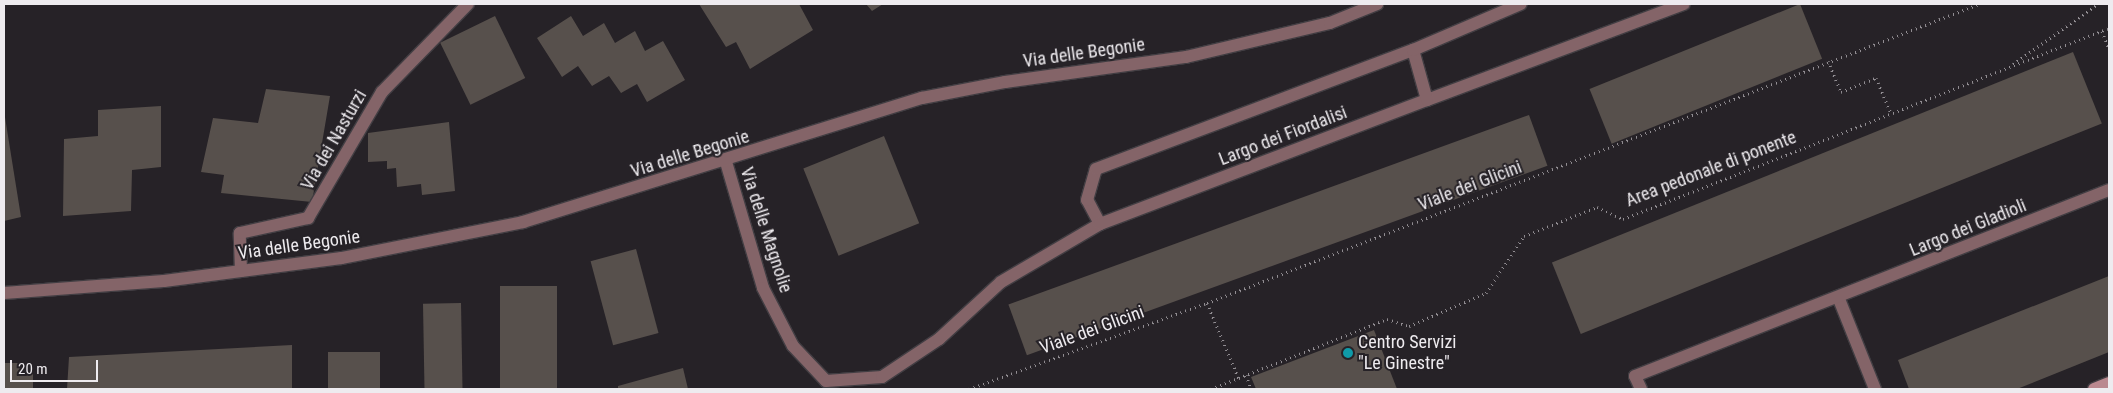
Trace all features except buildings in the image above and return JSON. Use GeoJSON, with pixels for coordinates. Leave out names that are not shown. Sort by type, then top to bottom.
{"type":"FeatureCollection","features":[{"type":"Feature","properties":{"kind":"main road"},"geometry":{"type":"LineString","coordinates":[[2094,389],[2109,383]]}},
{"type":"Feature","properties":{"kind":"street","name":"Via dei Nasturzi"},"geometry":{"type":"LineString","coordinates":[[241,271],[240,233],[308,218],[382,92],[468,4]]}},
{"type":"Feature","properties":{"kind":"street","name":"Via delle Begonie"},"geometry":{"type":"LineString","coordinates":[[4,293],[241,271],[342,258],[523,222],[726,162],[922,98],[1005,82],[1186,57],[1330,22],[1378,4]]}},
{"type":"Feature","properties":{"kind":"street"},"geometry":{"type":"LineString","coordinates":[[1100,224],[1087,200],[1096,169],[1412,50],[1521,4]]}},
{"type":"Feature","properties":{"kind":"street","name":"Largo dei Fiordalisi"},"geometry":{"type":"LineString","coordinates":[[1001,282],[1100,224],[1684,4]]}},
{"type":"Feature","properties":{"kind":"street"},"geometry":{"type":"LineString","coordinates":[[1412,50],[1427,100]]}},
{"type":"Feature","properties":{"kind":"street","name":"Via delle Magnolie"},"geometry":{"type":"LineString","coordinates":[[726,162],[763,288],[792,346],[826,381],[882,377],[939,339],[1001,282]]}},
{"type":"Feature","properties":{"kind":"street","name":"Largo dei Gladioli"},"geometry":{"type":"LineString","coordinates":[[1641,389],[1635,376],[1839,299],[2109,190]]}},
{"type":"Feature","properties":{"kind":"street"},"geometry":{"type":"LineString","coordinates":[[1839,299],[1875,389]]}},
{"type":"Feature","properties":{"kind":"path","name":"Viale dei Glicini"},"geometry":{"type":"LineString","coordinates":[[969,389],[1207,303],[1979,4]]}},
{"type":"Feature","properties":{"kind":"path"},"geometry":{"type":"LineString","coordinates":[[2008,68],[2098,4]]}},
{"type":"Feature","properties":{"kind":"path","name":"Area pedonale di ponente"},"geometry":{"type":"LineString","coordinates":[[1211,389],[1387,318],[1409,326],[1486,293],[1524,236],[1597,208],[1622,218],[2109,28]]}},
{"type":"Feature","properties":{"kind":"path"},"geometry":{"type":"LineString","coordinates":[[2102,31],[2109,48]]}},
{"type":"Feature","properties":{"kind":"path"},"geometry":{"type":"LineString","coordinates":[[1828,62],[1841,92],[1876,78],[1891,114]]}},
{"type":"Feature","properties":{"kind":"path"},"geometry":{"type":"LineString","coordinates":[[1207,303],[1239,379]]}},
{"type":"Feature","properties":{"kind":"path"},"geometry":{"type":"LineString","coordinates":[[1246,376],[1251,389]]}},
{"type":"Feature","properties":{"kind":"place","name":"Centro Servizi \"Le Ginestre\""},"geometry":{"type":"Point","coordinates":[1348,353]}}]}
